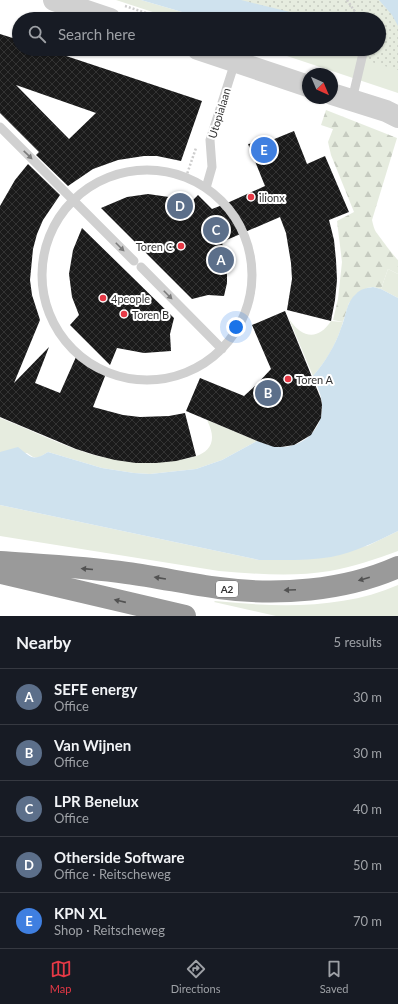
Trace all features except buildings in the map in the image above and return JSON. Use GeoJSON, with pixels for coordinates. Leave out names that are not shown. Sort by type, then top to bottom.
{"type":"FeatureCollection","features":[{"type":"Feature","properties":{"kind":"highway","name":"A2"},"geometry":{"type":"LineString","coordinates":[[0,562],[126,573],[220,588],[250,591],[288,591],[328,588],[398,568]]}},
{"type":"Feature","properties":{"kind":"highway"},"geometry":{"type":"LineString","coordinates":[[0,573],[185,616]]}},
{"type":"Feature","properties":{"kind":"street"},"geometry":{"type":"LineString","coordinates":[[54,0],[114,11]]}},
{"type":"Feature","properties":{"kind":"street"},"geometry":{"type":"LineString","coordinates":[[218,56],[302,84]]}},
{"type":"Feature","properties":{"kind":"street"},"geometry":{"type":"LineString","coordinates":[[342,97],[394,114]]}},
{"type":"Feature","properties":{"kind":"lane"},"geometry":{"type":"LineString","coordinates":[[342,97],[361,56]]}},
{"type":"Feature","properties":{"kind":"lane","name":"Utopialaan"},"geometry":{"type":"LineString","coordinates":[[206,188],[212,167],[210,140],[235,62]]}},
{"type":"Feature","properties":{"kind":"lane"},"geometry":{"type":"LineString","coordinates":[[0,127],[134,260]]}},
{"type":"Feature","properties":{"kind":"lane"},"geometry":{"type":"LineString","coordinates":[[156,170],[186,177],[206,188],[225,204],[244,233],[252,263],[250,294],[240,323],[222,349],[197,367],[168,378],[137,380],[107,372],[78,355],[59,333],[46,307],[41,278],[44,250],[55,223],[73,200],[98,182],[126,172],[156,170]]}},
{"type":"Feature","properties":{"kind":"lane"},"geometry":{"type":"LineString","coordinates":[[141,267],[222,349]]}},
{"type":"Feature","properties":{"kind":"path"},"geometry":{"type":"LineString","coordinates":[[347,0],[355,12]]}},
{"type":"Feature","properties":{"kind":"green space"},"geometry":{"type":"Polygon","coordinates":[[[116,0],[141,0],[182,12],[153,12],[116,0]]]}},
{"type":"Feature","properties":{"kind":"green space"},"geometry":{"type":"Polygon","coordinates":[[[241,0],[379,0],[398,26],[398,93],[338,73],[338,68],[323,68],[287,56],[386,56],[386,12],[290,12],[241,0]]]}},
{"type":"Feature","properties":{"kind":"green space"},"geometry":{"type":"Polygon","coordinates":[[[241,0],[398,0],[398,70],[351,56],[386,56],[386,12],[242,12],[241,0]]]}},
{"type":"Feature","properties":{"kind":"green space"},"geometry":{"type":"Polygon","coordinates":[[[326,110],[397,138],[372,220],[376,232],[398,260],[398,274],[388,269],[381,289],[373,287],[367,288],[349,303],[343,322],[333,320],[338,299],[342,262],[337,221],[354,212],[331,155],[328,142],[333,129],[321,125],[326,110]]]}},
{"type":"Feature","properties":{"kind":"green space"},"geometry":{"type":"Polygon","coordinates":[[[388,269],[398,274],[398,298],[381,289],[388,269]]]}},
{"type":"Feature","properties":{"kind":"green space"},"geometry":{"type":"Polygon","coordinates":[[[289,319],[299,330],[310,335],[321,332],[331,321],[343,322],[331,351],[313,376],[289,319]]]}},
{"type":"Feature","properties":{"kind":"green space"},"geometry":{"type":"Polygon","coordinates":[[[0,418],[85,452],[97,456],[117,459],[174,460],[197,456],[206,451],[211,444],[212,434],[207,420],[257,441],[222,460],[196,469],[150,474],[134,473],[102,468],[48,452],[38,458],[27,453],[0,452],[0,418]]]}},
{"type":"Feature","properties":{"kind":"green space"},"geometry":{"type":"Polygon","coordinates":[[[0,505],[259,560],[367,546],[398,531],[398,551],[356,565],[316,573],[275,574],[219,571],[0,536],[0,505]]]}},
{"type":"Feature","properties":{"kind":"green space"},"geometry":{"type":"Polygon","coordinates":[[[398,585],[398,616],[276,616],[214,602],[261,605],[308,605],[331,603],[354,599],[398,585]]]}},
{"type":"Feature","properties":{"kind":"water"},"geometry":{"type":"Polygon","coordinates":[[[141,0],[241,0],[290,12],[182,12],[141,0]]]}},
{"type":"Feature","properties":{"kind":"water"},"geometry":{"type":"Polygon","coordinates":[[[379,0],[398,0],[398,26],[392,15],[379,0]]]}},
{"type":"Feature","properties":{"kind":"water"},"geometry":{"type":"Polygon","coordinates":[[[373,287],[381,289],[398,298],[398,531],[373,543],[331,557],[304,560],[259,560],[0,505],[0,452],[18,447],[32,457],[38,457],[48,452],[102,468],[150,474],[196,469],[222,460],[257,441],[272,446],[281,447],[297,444],[304,440],[316,429],[321,414],[321,398],[313,376],[326,359],[339,335],[350,301],[358,292],[366,288],[373,287]]]}},
{"type":"Feature","properties":{"kind":"place","name":"KPN XL"},"geometry":{"type":"Point","coordinates":[264,150]}},
{"type":"Feature","properties":{"kind":"place","name":"ilionx"},"geometry":{"type":"Point","coordinates":[251,197]}},
{"type":"Feature","properties":{"kind":"place","name":"Otherside Software"},"geometry":{"type":"Point","coordinates":[180,206]}},
{"type":"Feature","properties":{"kind":"place","name":"LPR Benelux"},"geometry":{"type":"Point","coordinates":[216,230]}},
{"type":"Feature","properties":{"kind":"place","name":"Toren C"},"geometry":{"type":"Point","coordinates":[181,246]}},
{"type":"Feature","properties":{"kind":"place","name":"SEFE energy"},"geometry":{"type":"Point","coordinates":[221,260]}},
{"type":"Feature","properties":{"kind":"place","name":"4people"},"geometry":{"type":"Point","coordinates":[103,298]}},
{"type":"Feature","properties":{"kind":"place","name":"Toren B"},"geometry":{"type":"Point","coordinates":[124,314]}},
{"type":"Feature","properties":{"kind":"place","name":"Toren A"},"geometry":{"type":"Point","coordinates":[288,379]}},
{"type":"Feature","properties":{"kind":"place","name":"Van Wijnen"},"geometry":{"type":"Point","coordinates":[268,393]}}]}
